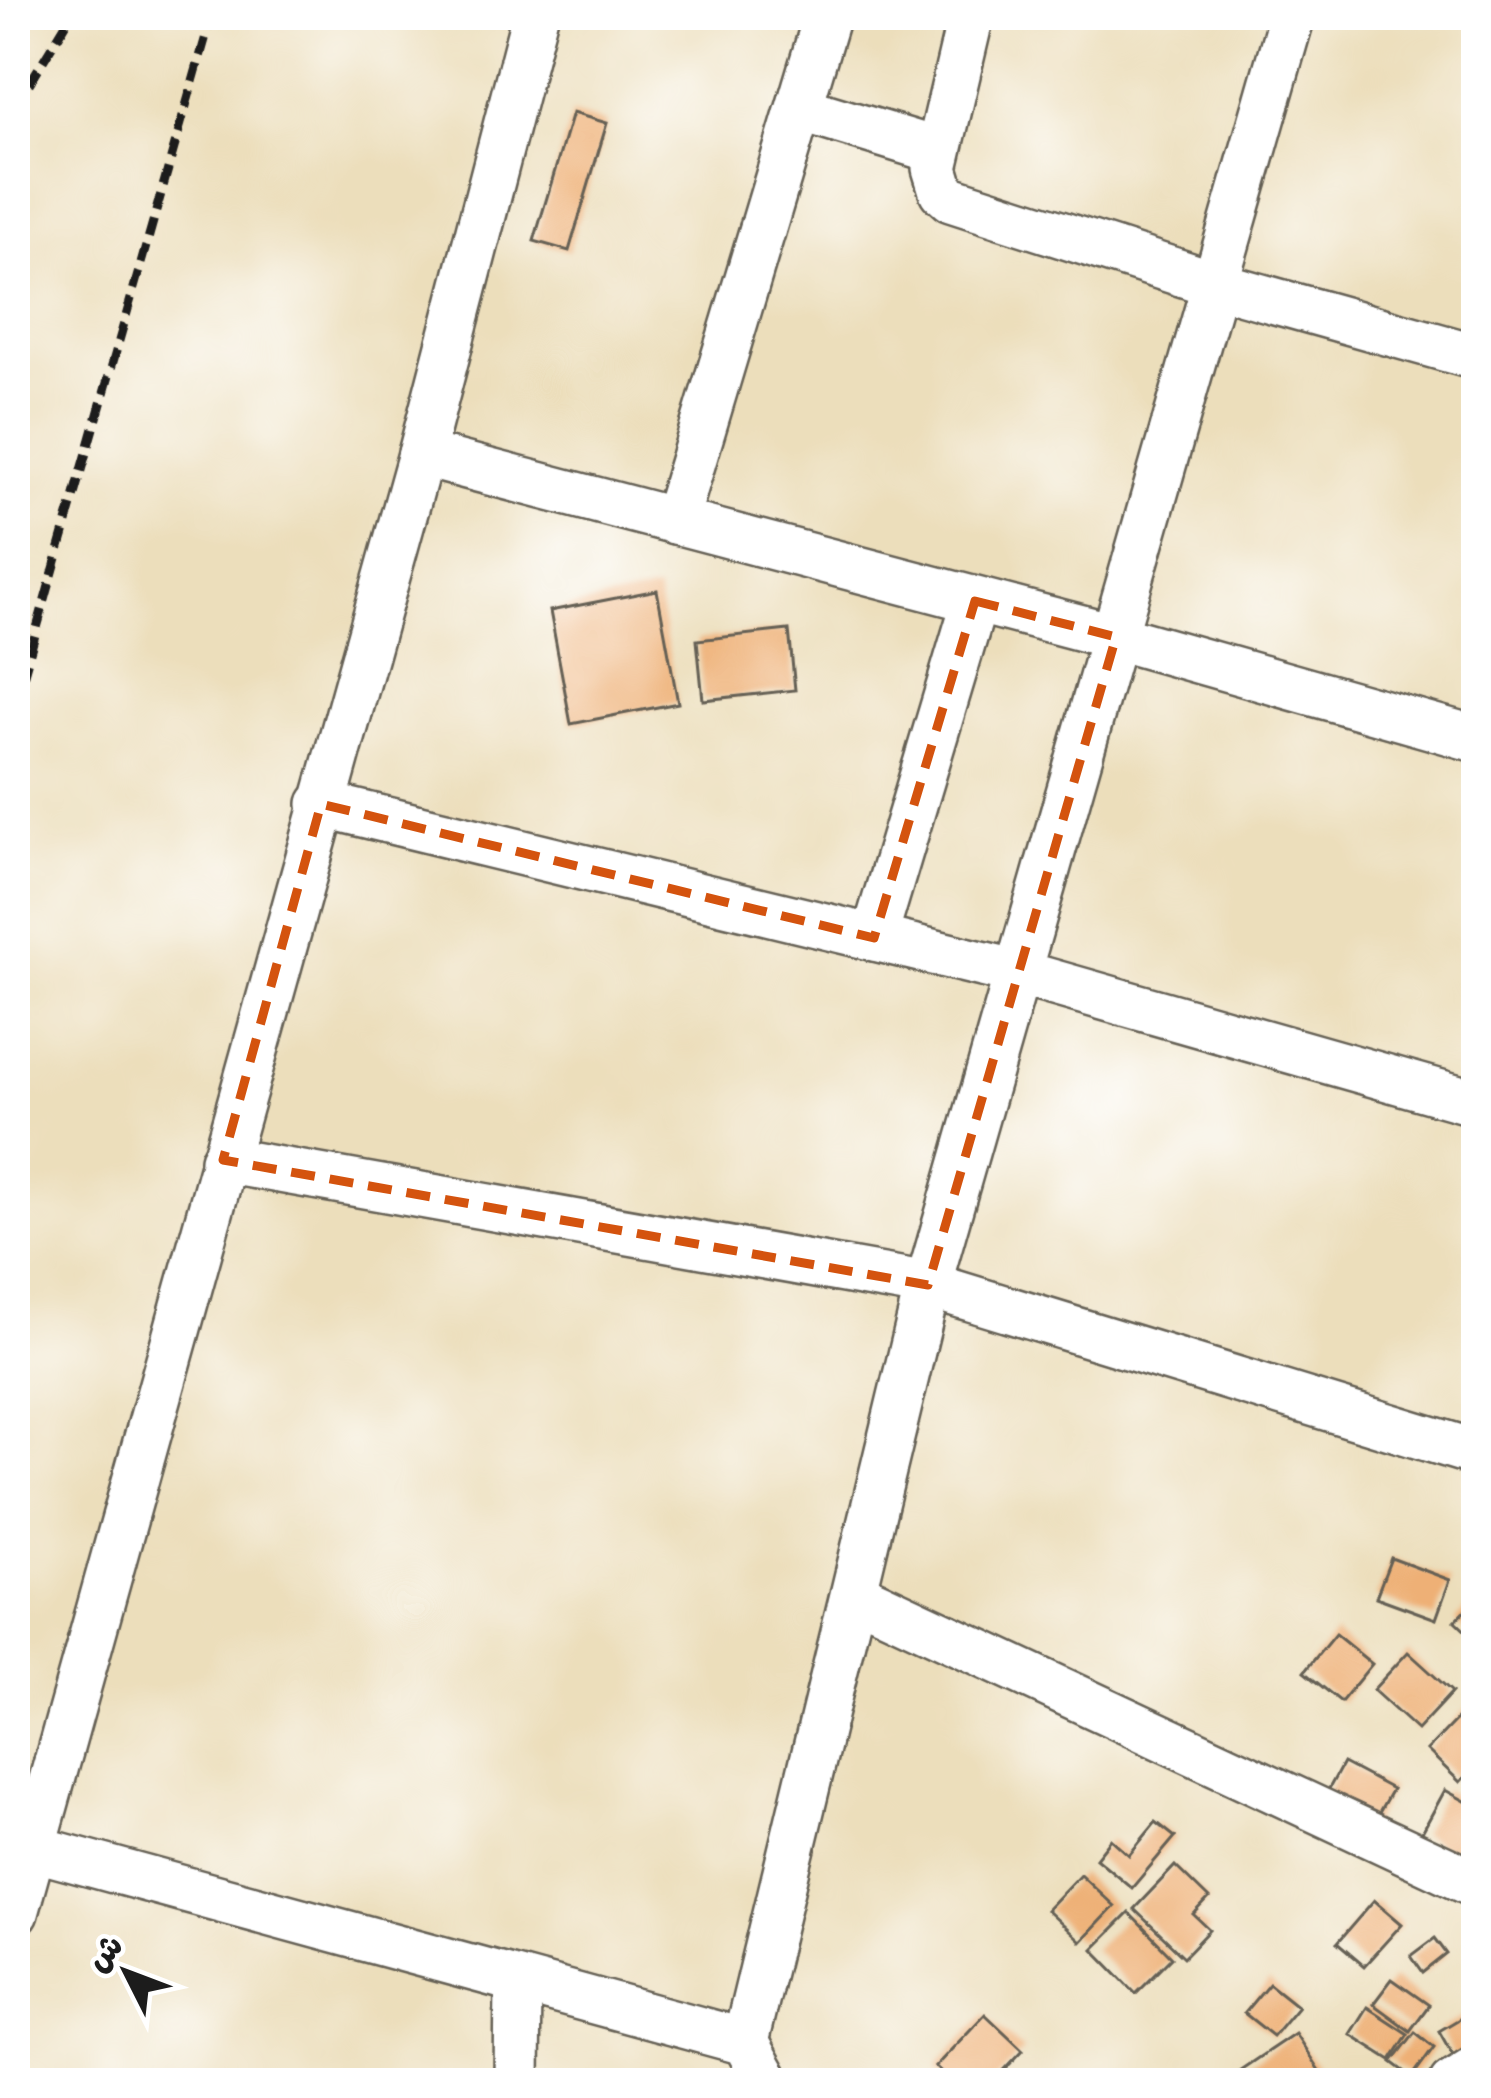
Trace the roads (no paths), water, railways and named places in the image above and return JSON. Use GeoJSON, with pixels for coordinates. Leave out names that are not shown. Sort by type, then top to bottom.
{"type":"FeatureCollection","features":[{"type":"Feature","properties":{"kind":"street"},"geometry":{"type":"LineString","coordinates":[[536,15],[421,454],[22,1880],[518,1981],[745,2042]]}},
{"type":"Feature","properties":{"kind":"street"},"geometry":{"type":"LineString","coordinates":[[675,521],[827,15]]}},
{"type":"Feature","properties":{"kind":"street"},"geometry":{"type":"LineString","coordinates":[[971,15],[938,151],[938,179],[951,199],[1215,284],[1476,357]]}},
{"type":"Feature","properties":{"kind":"street"},"geometry":{"type":"LineString","coordinates":[[768,2083],[745,2042],[928,1285],[1292,15]]}},
{"type":"Feature","properties":{"kind":"street"},"geometry":{"type":"LineString","coordinates":[[800,110],[938,151]]}},
{"type":"Feature","properties":{"kind":"street"},"geometry":{"type":"LineString","coordinates":[[421,454],[1116,638],[1476,739]]}},
{"type":"Feature","properties":{"kind":"street"},"geometry":{"type":"LineString","coordinates":[[874,938],[975,601]]}},
{"type":"Feature","properties":{"kind":"street"},"geometry":{"type":"LineString","coordinates":[[321,804],[1019,973],[1476,1103]]}},
{"type":"Feature","properties":{"kind":"street"},"geometry":{"type":"LineString","coordinates":[[223,1160],[928,1285],[1476,1454]]}},
{"type":"Feature","properties":{"kind":"street"},"geometry":{"type":"LineString","coordinates":[[855,1594],[1476,1884]]}},
{"type":"Feature","properties":{"kind":"street"},"geometry":{"type":"LineString","coordinates":[[517,2083],[518,1981]]}},
{"type":"Feature","properties":{"kind":"street"},"geometry":{"type":"LineString","coordinates":[[1452,2083],[1476,2068]]}},
{"type":"Feature","properties":{"kind":"railway"},"geometry":{"type":"LineString","coordinates":[[15,107],[71,15]]}},
{"type":"Feature","properties":{"kind":"railway"},"geometry":{"type":"LineString","coordinates":[[15,705],[212,15]]}}]}
